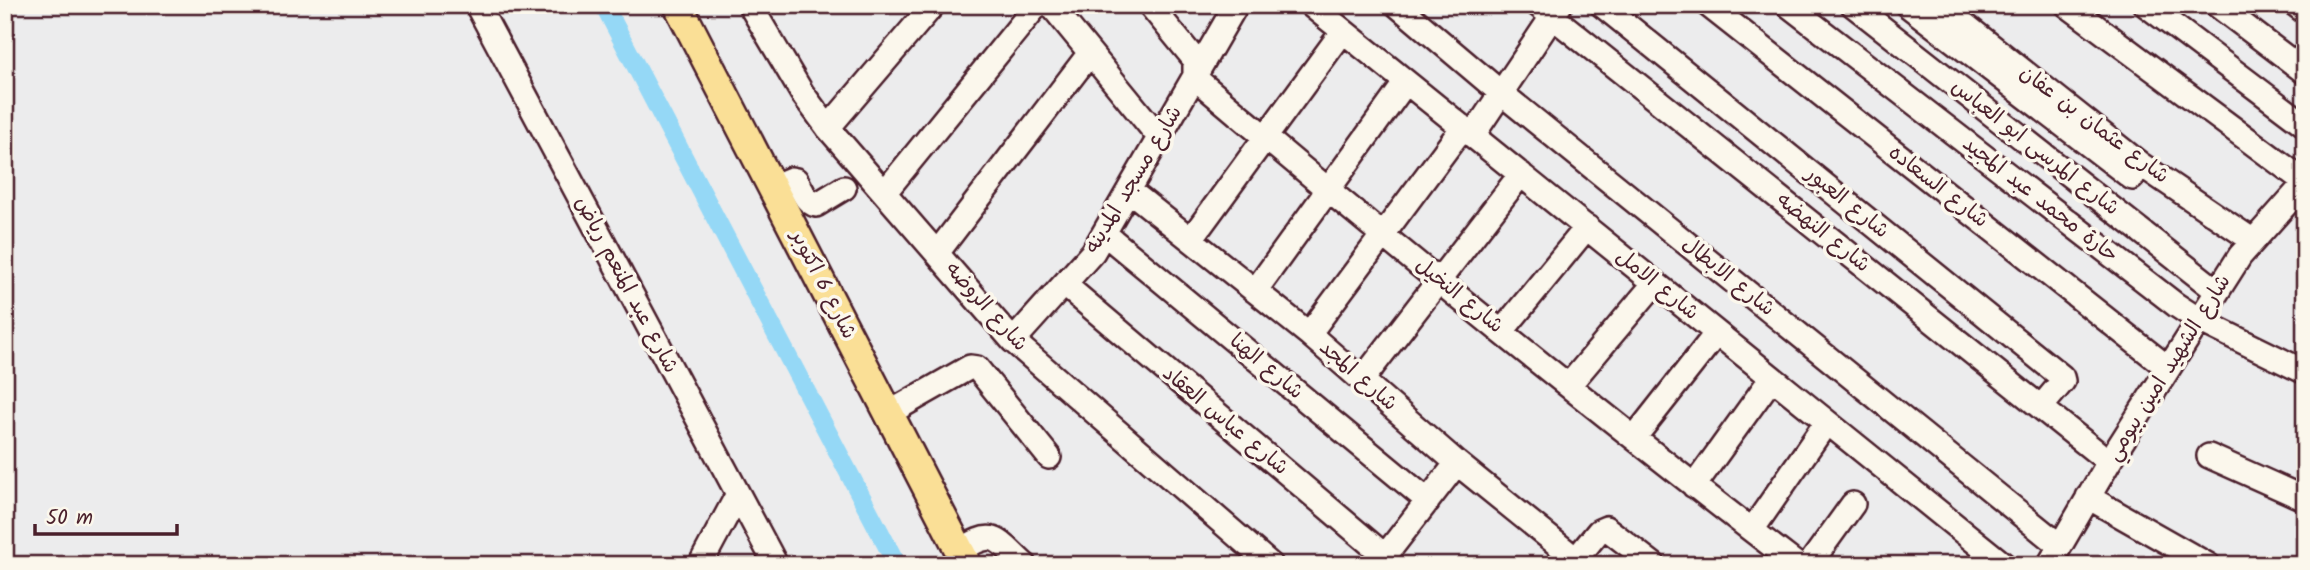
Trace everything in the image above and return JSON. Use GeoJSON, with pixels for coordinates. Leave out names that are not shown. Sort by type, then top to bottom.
{"type":"FeatureCollection","features":[{"type":"Feature","properties":{"kind":"main road","name":"شارع 6 اكتوبر"},"geometry":{"type":"LineString","coordinates":[[678,5],[964,558]]}},
{"type":"Feature","properties":{"kind":"street","name":"شارع عبد المنعم رياض"},"geometry":{"type":"LineString","coordinates":[[477,5],[776,565]]}},
{"type":"Feature","properties":{"kind":"street","name":"شارع الروضه"},"geometry":{"type":"LineString","coordinates":[[750,5],[802,93],[828,128],[1013,341],[1271,565]]}},
{"type":"Feature","properties":{"kind":"street"},"geometry":{"type":"LineString","coordinates":[[828,128],[933,5]]}},
{"type":"Feature","properties":{"kind":"street"},"geometry":{"type":"LineString","coordinates":[[885,192],[1037,5]]}},
{"type":"Feature","properties":{"kind":"street"},"geometry":{"type":"LineString","coordinates":[[1051,5],[1159,137]]}},
{"type":"Feature","properties":{"kind":"street"},"geometry":{"type":"LineString","coordinates":[[1150,5],[1196,62],[1195,78]]}},
{"type":"Feature","properties":{"kind":"street","name":"شارع مسجد المدينه"},"geometry":{"type":"LineString","coordinates":[[1013,341],[1065,285],[1105,234],[1236,5]]}},
{"type":"Feature","properties":{"kind":"street","name":"شارع الامل"},"geometry":{"type":"LineString","coordinates":[[1311,5],[2004,565]]}},
{"type":"Feature","properties":{"kind":"street","name":"شارع الابطال"},"geometry":{"type":"LineString","coordinates":[[1397,5],[2055,555]]}},
{"type":"Feature","properties":{"kind":"street","name":"شارع العبور"},"geometry":{"type":"LineString","coordinates":[[1602,5],[2062,377],[2063,381],[2041,407]]}},
{"type":"Feature","properties":{"kind":"street","name":"شارع السعاده"},"geometry":{"type":"LineString","coordinates":[[1708,5],[2168,368]]}},
{"type":"Feature","properties":{"kind":"street","name":"حارة محمد عبد المجيد"},"geometry":{"type":"LineString","coordinates":[[1788,5],[2176,305],[2199,320],[2305,372]]}},
{"type":"Feature","properties":{"kind":"street","name":"شارع المرسى ابو العباس"},"geometry":{"type":"LineString","coordinates":[[1853,5],[2217,290]]}},
{"type":"Feature","properties":{"kind":"street","name":"شارع عثمان بن عفان"},"geometry":{"type":"LineString","coordinates":[[1940,5],[2136,171],[2252,240]]}},
{"type":"Feature","properties":{"kind":"street"},"geometry":{"type":"LineString","coordinates":[[2067,5],[2303,188]]}},
{"type":"Feature","properties":{"kind":"street"},"geometry":{"type":"LineString","coordinates":[[2146,5],[2305,125]]}},
{"type":"Feature","properties":{"kind":"street"},"geometry":{"type":"LineString","coordinates":[[2217,5],[2305,72]]}},
{"type":"Feature","properties":{"kind":"street"},"geometry":{"type":"LineString","coordinates":[[2296,5],[2305,12]]}},
{"type":"Feature","properties":{"kind":"street"},"geometry":{"type":"LineString","coordinates":[[1897,40],[1916,8],[2136,171],[2115,211]]}},
{"type":"Feature","properties":{"kind":"street"},"geometry":{"type":"LineString","coordinates":[[1309,334],[1383,235],[1501,93],[1550,9]]}},
{"type":"Feature","properties":{"kind":"street","name":"شارع النهضه"},"geometry":{"type":"LineString","coordinates":[[1550,9],[2109,462]]}},
{"type":"Feature","properties":{"kind":"street"},"geometry":{"type":"LineString","coordinates":[[1191,239],[1343,31]]}},
{"type":"Feature","properties":{"kind":"street"},"geometry":{"type":"LineString","coordinates":[[937,253],[1090,52]]}},
{"type":"Feature","properties":{"kind":"street","name":"شارع النخيل"},"geometry":{"type":"LineString","coordinates":[[1195,78],[1439,281],[1694,486],[1797,565]]}},
{"type":"Feature","properties":{"kind":"street"},"geometry":{"type":"LineString","coordinates":[[1255,291],[1406,82]]}},
{"type":"Feature","properties":{"kind":"street"},"geometry":{"type":"LineString","coordinates":[[1362,380],[1521,174]]}},
{"type":"Feature","properties":{"kind":"street"},"geometry":{"type":"LineString","coordinates":[[772,187],[790,179],[796,180],[807,200],[816,205],[844,188]]}},
{"type":"Feature","properties":{"kind":"street","name":"شارع الشهيد امين بيومي"},"geometry":{"type":"LineString","coordinates":[[2055,555],[2109,462],[2217,290],[2252,240],[2303,188]]}},
{"type":"Feature","properties":{"kind":"street","name":"شارع المجد"},"geometry":{"type":"LineString","coordinates":[[1130,191],[1309,334],[1457,463],[1580,562]]}},
{"type":"Feature","properties":{"kind":"street"},"geometry":{"type":"LineString","coordinates":[[1502,331],[1587,227]]}},
{"type":"Feature","properties":{"kind":"street","name":"شارع الهنا"},"geometry":{"type":"LineString","coordinates":[[1105,234],[1428,501]]}},
{"type":"Feature","properties":{"kind":"street"},"geometry":{"type":"LineString","coordinates":[[1569,386],[1655,283]]}},
{"type":"Feature","properties":{"kind":"street","name":"شارع عباس العقاد"},"geometry":{"type":"LineString","coordinates":[[1065,285],[1382,561]]}},
{"type":"Feature","properties":{"kind":"street"},"geometry":{"type":"LineString","coordinates":[[1634,438],[1716,334]]}},
{"type":"Feature","properties":{"kind":"street"},"geometry":{"type":"LineString","coordinates":[[888,413],[970,368],[977,368],[1049,457]]}},
{"type":"Feature","properties":{"kind":"street"},"geometry":{"type":"LineString","coordinates":[[1694,486],[1771,379]]}},
{"type":"Feature","properties":{"kind":"street"},"geometry":{"type":"LineString","coordinates":[[1752,530],[1826,423]]}},
{"type":"Feature","properties":{"kind":"street"},"geometry":{"type":"LineString","coordinates":[[2209,456],[2305,499]]}},
{"type":"Feature","properties":{"kind":"street"},"geometry":{"type":"LineString","coordinates":[[1382,561],[1457,463]]}},
{"type":"Feature","properties":{"kind":"street"},"geometry":{"type":"LineString","coordinates":[[699,565],[738,494]]}},
{"type":"Feature","properties":{"kind":"street"},"geometry":{"type":"LineString","coordinates":[[2088,497],[2208,565]]}},
{"type":"Feature","properties":{"kind":"street"},"geometry":{"type":"LineString","coordinates":[[1809,565],[1853,504]]}},
{"type":"Feature","properties":{"kind":"street"},"geometry":{"type":"LineString","coordinates":[[1580,562],[1599,531],[1606,528],[1654,565]]}},
{"type":"Feature","properties":{"kind":"street"},"geometry":{"type":"LineString","coordinates":[[964,558],[977,539],[989,537],[999,542],[1025,565]]}},
{"type":"Feature","properties":{"kind":"waterway"},"geometry":{"type":"LineString","coordinates":[[604,5],[897,565]]}}]}
